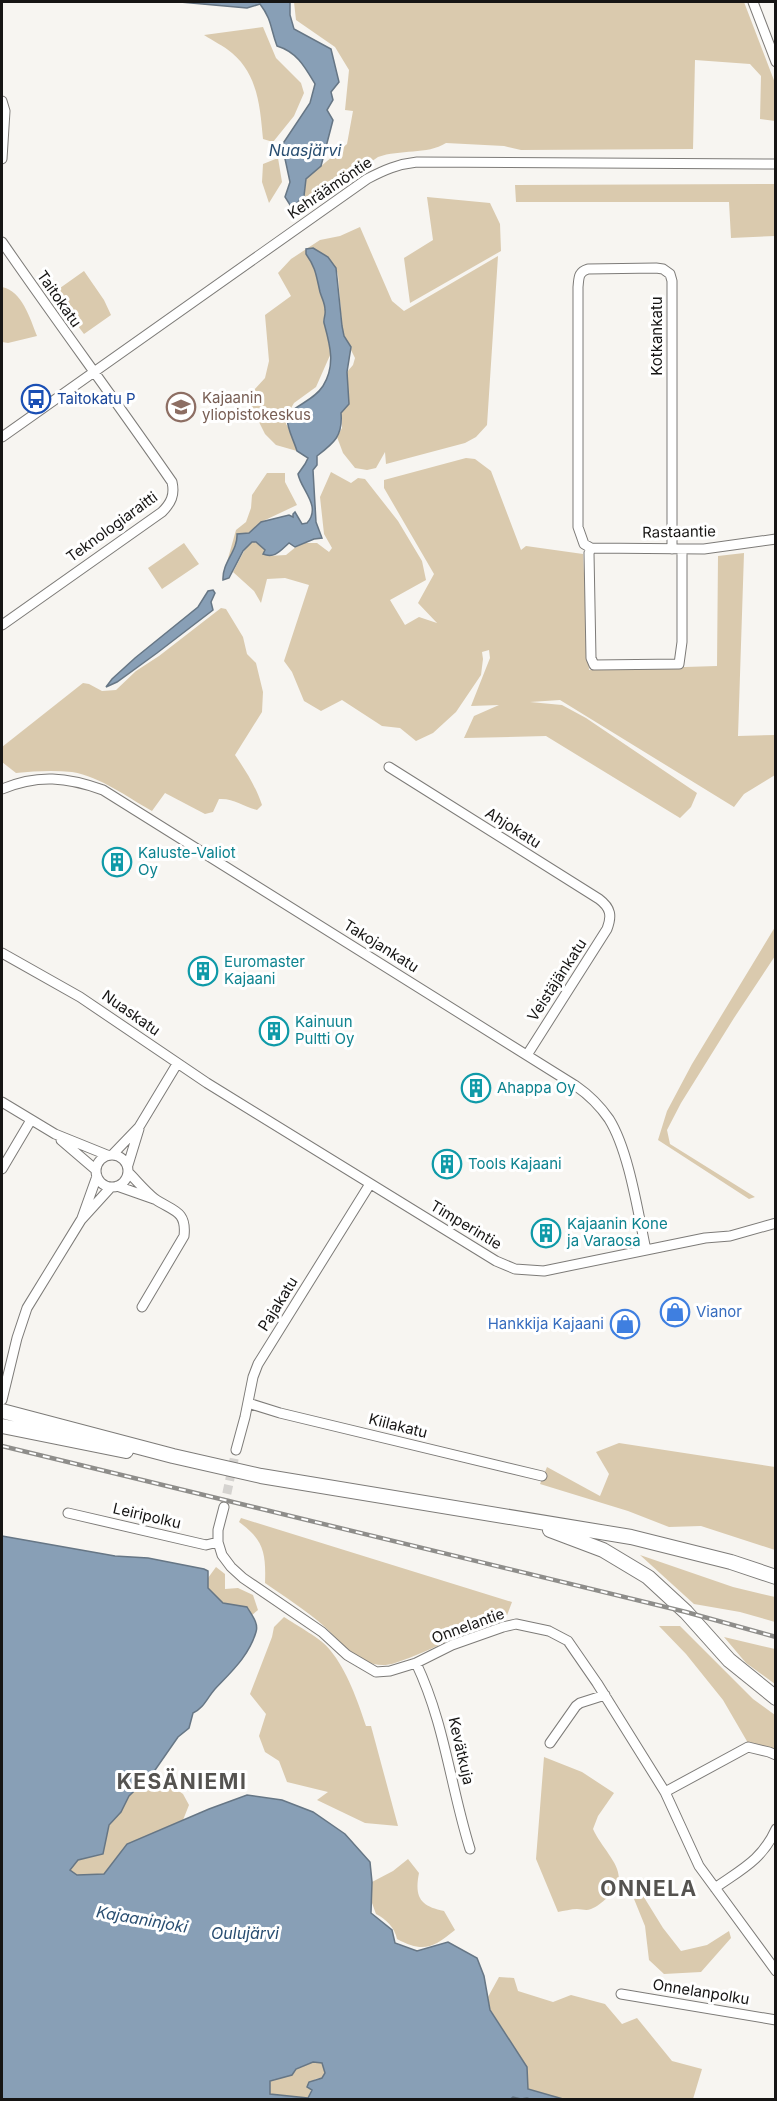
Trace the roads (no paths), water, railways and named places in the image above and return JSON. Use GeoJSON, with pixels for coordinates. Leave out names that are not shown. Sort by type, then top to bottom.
{"type":"FeatureCollection","features":[{"type":"Feature","properties":{"kind":"highway"},"geometry":{"type":"LineString","coordinates":[[2,1411],[173,1456],[261,1476],[631,1537],[731,1562],[776,1577]]}},
{"type":"Feature","properties":{"kind":"highway"},"geometry":{"type":"LineString","coordinates":[[2,1426],[119,1450],[173,1456]]}},
{"type":"Feature","properties":{"kind":"highway"},"geometry":{"type":"LineString","coordinates":[[525,1520],[603,1550],[648,1577],[686,1612],[729,1660],[776,1698]]}},
{"type":"Feature","properties":{"kind":"street"},"geometry":{"type":"LineString","coordinates":[[753,2],[776,62]]}},
{"type":"Feature","properties":{"kind":"street"},"geometry":{"type":"LineString","coordinates":[[2,101],[5,111],[2,159]]}},
{"type":"Feature","properties":{"kind":"street","name":"Kehräämöntie"},"geometry":{"type":"LineString","coordinates":[[2,437],[367,179],[403,163],[776,164]]}},
{"type":"Feature","properties":{"kind":"street","name":"Taitokatu"},"geometry":{"type":"LineString","coordinates":[[2,242],[94,371]]}},
{"type":"Feature","properties":{"kind":"street","name":"Kotkankatu"},"geometry":{"type":"LineString","coordinates":[[587,546],[578,527],[579,275],[582,270],[588,268],[656,268],[670,274],[672,281],[672,549]]}},
{"type":"Feature","properties":{"kind":"street","name":"Teknologiaraitti"},"geometry":{"type":"LineString","coordinates":[[2,625],[162,512],[173,497],[172,482],[94,371]]}},
{"type":"Feature","properties":{"kind":"street","name":"Rastaantie"},"geometry":{"type":"LineString","coordinates":[[587,546],[704,549],[776,539]]}},
{"type":"Feature","properties":{"kind":"street"},"geometry":{"type":"LineString","coordinates":[[587,546],[591,658],[594,665],[679,664],[682,642],[682,549]]}},
{"type":"Feature","properties":{"kind":"street","name":"Ahjokatu"},"geometry":{"type":"LineString","coordinates":[[389,767],[599,899],[609,908],[610,921]]}},
{"type":"Feature","properties":{"kind":"street","name":"Takojankatu"},"geometry":{"type":"LineString","coordinates":[[2,789],[20,782],[53,778],[79,781],[103,790],[588,1095],[610,1121],[618,1138],[646,1250]]}},
{"type":"Feature","properties":{"kind":"street","name":"Veistäjänkatu"},"geometry":{"type":"LineString","coordinates":[[527,1055],[610,921]]}},
{"type":"Feature","properties":{"kind":"street","name":"Nuaskatu"},"geometry":{"type":"LineString","coordinates":[[2,953],[80,997],[177,1064]]}},
{"type":"Feature","properties":{"kind":"street"},"geometry":{"type":"LineString","coordinates":[[81,1220],[99,1161],[110,1155],[139,1127],[177,1064]]}},
{"type":"Feature","properties":{"kind":"street","name":"Timperintie"},"geometry":{"type":"LineString","coordinates":[[177,1064],[496,1261],[515,1269],[544,1271],[705,1238],[730,1236],[776,1223]]}},
{"type":"Feature","properties":{"kind":"street"},"geometry":{"type":"LineString","coordinates":[[2,1102],[55,1134],[122,1158],[128,1169],[156,1199]]}},
{"type":"Feature","properties":{"kind":"street"},"geometry":{"type":"LineString","coordinates":[[2,1169],[31,1120]]}},
{"type":"Feature","properties":{"kind":"street"},"geometry":{"type":"LineString","coordinates":[[2,1400],[27,1308],[81,1220],[114,1186],[125,1180],[139,1127]]}},
{"type":"Feature","properties":{"kind":"street"},"geometry":{"type":"LineString","coordinates":[[55,1134],[97,1173],[102,1184],[156,1199],[180,1214],[185,1224],[184,1236],[142,1307]]}},
{"type":"Feature","properties":{"kind":"street","name":"Pajakatu"},"geometry":{"type":"LineString","coordinates":[[236,1450],[258,1364],[370,1184]]}},
{"type":"Feature","properties":{"kind":"street","name":"Kiilakatu"},"geometry":{"type":"LineString","coordinates":[[248,1402],[292,1415],[542,1476]]}},
{"type":"Feature","properties":{"kind":"street"},"geometry":{"type":"LineString","coordinates":[[218,1542],[218,1530],[224,1507]]}},
{"type":"Feature","properties":{"kind":"street","name":"Leiripolku"},"geometry":{"type":"LineString","coordinates":[[68,1513],[206,1545],[218,1542]]}},
{"type":"Feature","properties":{"kind":"street","name":"Onnelantie"},"geometry":{"type":"LineString","coordinates":[[218,1542],[222,1555],[243,1578],[322,1632],[347,1655],[376,1671],[390,1671],[416,1663],[452,1645],[516,1624],[549,1631],[568,1641],[605,1695],[665,1792],[692,1853],[776,1971]]}},
{"type":"Feature","properties":{"kind":"street","name":"Kevätkuja"},"geometry":{"type":"LineString","coordinates":[[416,1663],[434,1706],[470,1849]]}},
{"type":"Feature","properties":{"kind":"street"},"geometry":{"type":"LineString","coordinates":[[550,1743],[576,1706],[605,1695]]}},
{"type":"Feature","properties":{"kind":"street"},"geometry":{"type":"LineString","coordinates":[[665,1792],[748,1747],[776,1755]]}},
{"type":"Feature","properties":{"kind":"street"},"geometry":{"type":"LineString","coordinates":[[715,1888],[760,1855],[769,1844],[776,1829]]}},
{"type":"Feature","properties":{"kind":"street","name":"Onnelanpolku"},"geometry":{"type":"LineString","coordinates":[[621,1994],[776,2020]]}},
{"type":"Feature","properties":{"kind":"water","name":"Nuasjärvi"},"geometry":{"type":"Polygon","coordinates":[[[180,2],[290,2],[290,15],[294,29],[331,49],[339,82],[331,92],[333,100],[327,110],[333,120],[321,166],[306,179],[304,196],[292,208],[285,197],[290,182],[282,145],[310,103],[315,84],[295,56],[277,46],[269,19],[260,4],[247,8],[180,2]]]}},
{"type":"Feature","properties":{"kind":"water"},"geometry":{"type":"Polygon","coordinates":[[[313,248],[328,257],[336,268],[342,326],[344,336],[351,347],[347,372],[349,404],[341,413],[339,433],[317,456],[317,465],[313,470],[316,522],[322,538],[295,547],[289,543],[271,555],[263,554],[265,550],[256,542],[252,542],[243,551],[229,578],[223,580],[237,534],[249,533],[261,522],[289,515],[293,517],[295,512],[302,524],[307,523],[311,517],[312,504],[298,474],[308,458],[297,451],[287,415],[319,391],[327,378],[331,363],[324,321],[324,305],[314,268],[306,254],[306,249],[313,248]]]}},
{"type":"Feature","properties":{"kind":"water"},"geometry":{"type":"Polygon","coordinates":[[[213,590],[215,593],[211,602],[213,610],[117,682],[106,687],[135,658],[198,607],[208,591],[213,590]]]}},
{"type":"Feature","properties":{"kind":"water","name":"Oulujärvi"},"geometry":{"type":"Polygon","coordinates":[[[2,1536],[115,1556],[148,1558],[204,1569],[208,1571],[208,1588],[223,1603],[247,1607],[256,1625],[253,1641],[239,1663],[203,1706],[193,1713],[189,1728],[178,1737],[153,1773],[129,1796],[121,1812],[109,1825],[103,1854],[78,1860],[70,1870],[77,1875],[104,1874],[127,1844],[247,1795],[282,1800],[313,1812],[345,1834],[370,1862],[371,1913],[392,1930],[395,1943],[417,1951],[448,1942],[477,1958],[484,1976],[490,2010],[527,2067],[528,2089],[563,2099],[513,2097],[509,2100],[2,2099],[2,1536]],[[313,2062],[296,2069],[292,2075],[270,2081],[270,2094],[308,2098],[312,2090],[307,2087],[309,2082],[322,2078],[325,2073],[322,2063],[313,2062]]]}},
{"type":"Feature","properties":{"kind":"tunnel"},"geometry":{"type":"LineString","coordinates":[[224,1507],[236,1450]]}},
{"type":"Feature","properties":{"kind":"railway"},"geometry":{"type":"LineString","coordinates":[[2,1446],[686,1612],[776,1637]]}},
{"type":"Feature","properties":{"kind":"place","name":"Taitokatu P"},"geometry":{"type":"Point","coordinates":[36,399]}},
{"type":"Feature","properties":{"kind":"place","name":"Kajaanin yliopistokeskus"},"geometry":{"type":"Point","coordinates":[181,407]}},
{"type":"Feature","properties":{"kind":"place","name":"Kaluste-Valiot Oy"},"geometry":{"type":"Point","coordinates":[117,862]}},
{"type":"Feature","properties":{"kind":"place","name":"Euromaster Kajaani"},"geometry":{"type":"Point","coordinates":[203,971]}},
{"type":"Feature","properties":{"kind":"place","name":"Kainuun Pultti Oy"},"geometry":{"type":"Point","coordinates":[274,1031]}},
{"type":"Feature","properties":{"kind":"place","name":"Ahappa Oy"},"geometry":{"type":"Point","coordinates":[476,1088]}},
{"type":"Feature","properties":{"kind":"place","name":"Tools Kajaani"},"geometry":{"type":"Point","coordinates":[447,1164]}},
{"type":"Feature","properties":{"kind":"place","name":"Kajaanin Kone ja Varaosa"},"geometry":{"type":"Point","coordinates":[546,1233]}},
{"type":"Feature","properties":{"kind":"place","name":"Vianor"},"geometry":{"type":"Point","coordinates":[675,1312]}},
{"type":"Feature","properties":{"kind":"place","name":"Hankkija Kajaani"},"geometry":{"type":"Point","coordinates":[625,1324]}},
{"type":"Feature","properties":{"kind":"district","name":"KESÄNIEMI"},"geometry":{"type":"Point","coordinates":[182,1782]}},
{"type":"Feature","properties":{"kind":"district","name":"ONNELA"},"geometry":{"type":"Point","coordinates":[649,1889]}},
{"type":"Feature","properties":{"kind":"water label","name":"Kajaaninjoki"},"geometry":{"type":"Point","coordinates":[142,1919]}}]}
